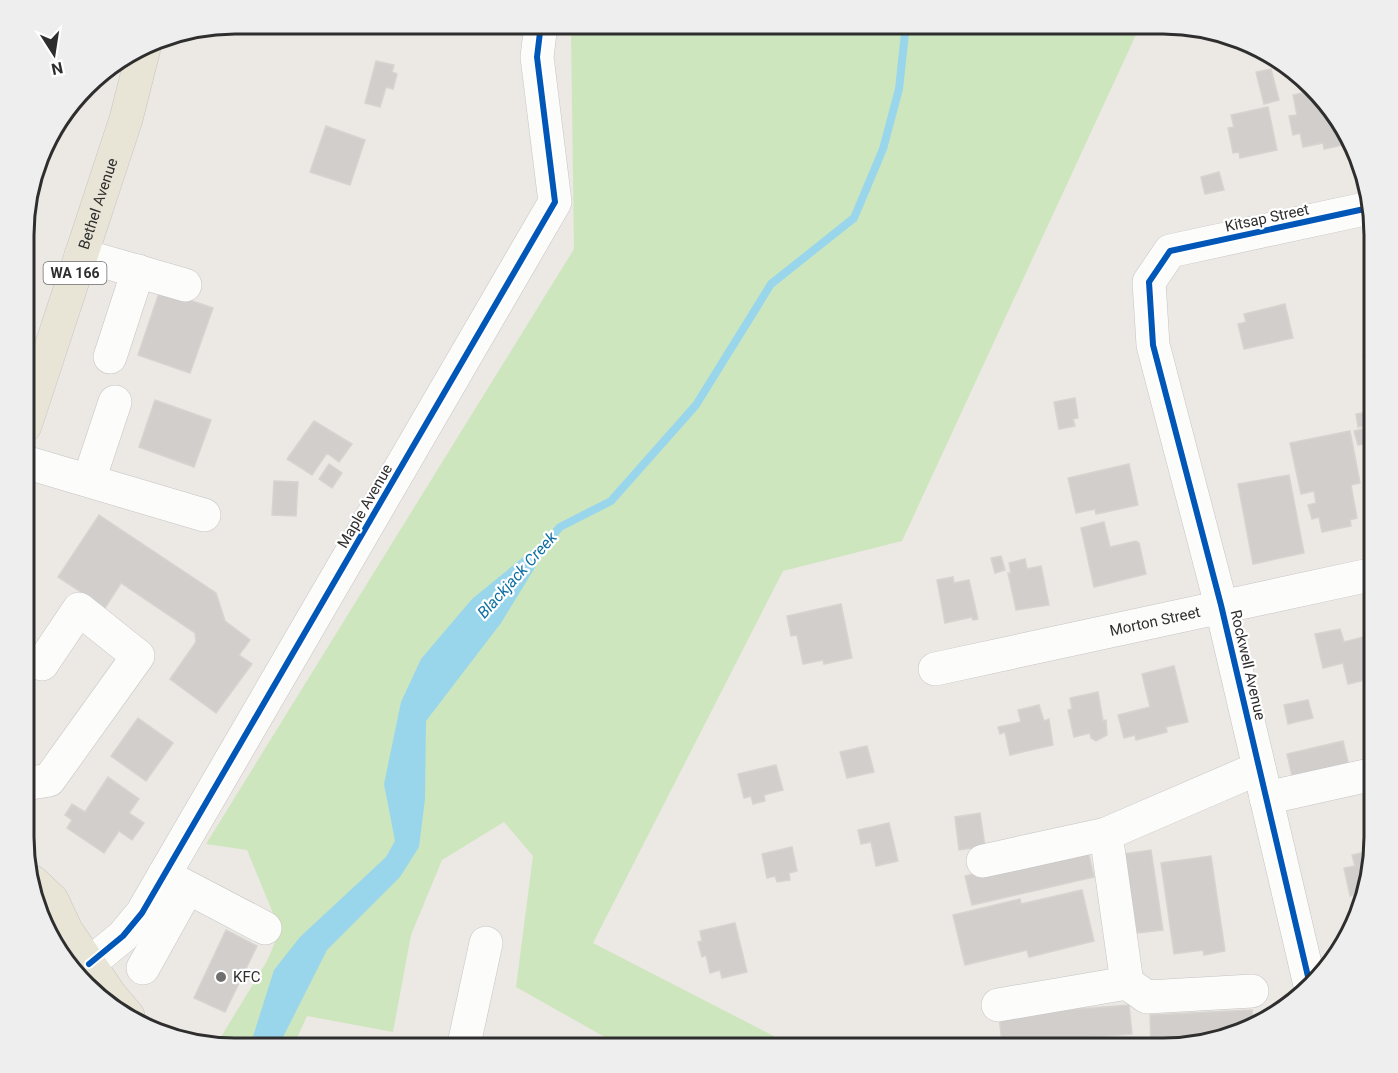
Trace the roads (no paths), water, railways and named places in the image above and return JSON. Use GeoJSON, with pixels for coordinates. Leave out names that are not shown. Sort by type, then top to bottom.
{"type":"FeatureCollection","features":[{"type":"Feature","properties":{"kind":"main road","name":"Bethel Avenue"},"geometry":{"type":"LineString","coordinates":[[34,398],[126,119],[141,58]]}},
{"type":"Feature","properties":{"kind":"main road"},"geometry":{"type":"LineString","coordinates":[[41,889],[52,900],[66,930],[114,997]]}},
{"type":"Feature","properties":{"kind":"street","name":"Maple Avenue"},"geometry":{"type":"LineString","coordinates":[[89,964],[123,936],[142,913],[176,882],[555,201],[537,57],[540,34]]}},
{"type":"Feature","properties":{"kind":"street","name":"Kitsap Street"},"geometry":{"type":"LineString","coordinates":[[1170,251],[1362,210]]}},
{"type":"Feature","properties":{"kind":"street","name":"Rockwell Avenue"},"geometry":{"type":"LineString","coordinates":[[1170,251],[1149,282],[1153,345],[1221,605],[1263,783],[1315,968]]}},
{"type":"Feature","properties":{"kind":"street"},"geometry":{"type":"LineString","coordinates":[[81,255],[185,285]]}},
{"type":"Feature","properties":{"kind":"street"},"geometry":{"type":"LineString","coordinates":[[110,357],[138,271]]}},
{"type":"Feature","properties":{"kind":"street"},"geometry":{"type":"LineString","coordinates":[[89,480],[115,402]]}},
{"type":"Feature","properties":{"kind":"street"},"geometry":{"type":"LineString","coordinates":[[34,465],[204,515]]}},
{"type":"Feature","properties":{"kind":"street","name":"Morton Street"},"geometry":{"type":"LineString","coordinates":[[935,669],[1221,605],[1363,576]]}},
{"type":"Feature","properties":{"kind":"street"},"geometry":{"type":"LineString","coordinates":[[35,782],[49,780],[138,656],[79,609],[42,664]]}},
{"type":"Feature","properties":{"kind":"street"},"geometry":{"type":"LineString","coordinates":[[982,861],[1106,834],[1263,783],[1363,775]]}},
{"type":"Feature","properties":{"kind":"street"},"geometry":{"type":"LineString","coordinates":[[1106,834],[1127,983]]}},
{"type":"Feature","properties":{"kind":"street"},"geometry":{"type":"LineString","coordinates":[[143,968],[176,882],[265,928]]}},
{"type":"Feature","properties":{"kind":"street"},"geometry":{"type":"LineString","coordinates":[[465,1038],[486,943]]}},
{"type":"Feature","properties":{"kind":"street"},"geometry":{"type":"LineString","coordinates":[[998,1005],[1127,983],[1147,997],[1252,991]]}},
{"type":"Feature","properties":{"kind":"water"},"geometry":{"type":"Polygon","coordinates":[[[560,527],[501,623],[426,721],[425,799],[419,847],[400,877],[327,950],[283,1038],[252,1038],[274,970],[300,937],[386,857],[395,841],[384,784],[401,702],[421,659],[472,599],[560,527]]]}},
{"type":"Feature","properties":{"kind":"waterway","name":"Blackjack Creek"},"geometry":{"type":"LineString","coordinates":[[553,535],[560,527],[611,501],[696,405],[771,284],[854,218],[883,149],[899,89],[905,35]]}},
{"type":"Feature","properties":{"kind":"place","name":"KFC"},"geometry":{"type":"Point","coordinates":[221,977]}}]}
